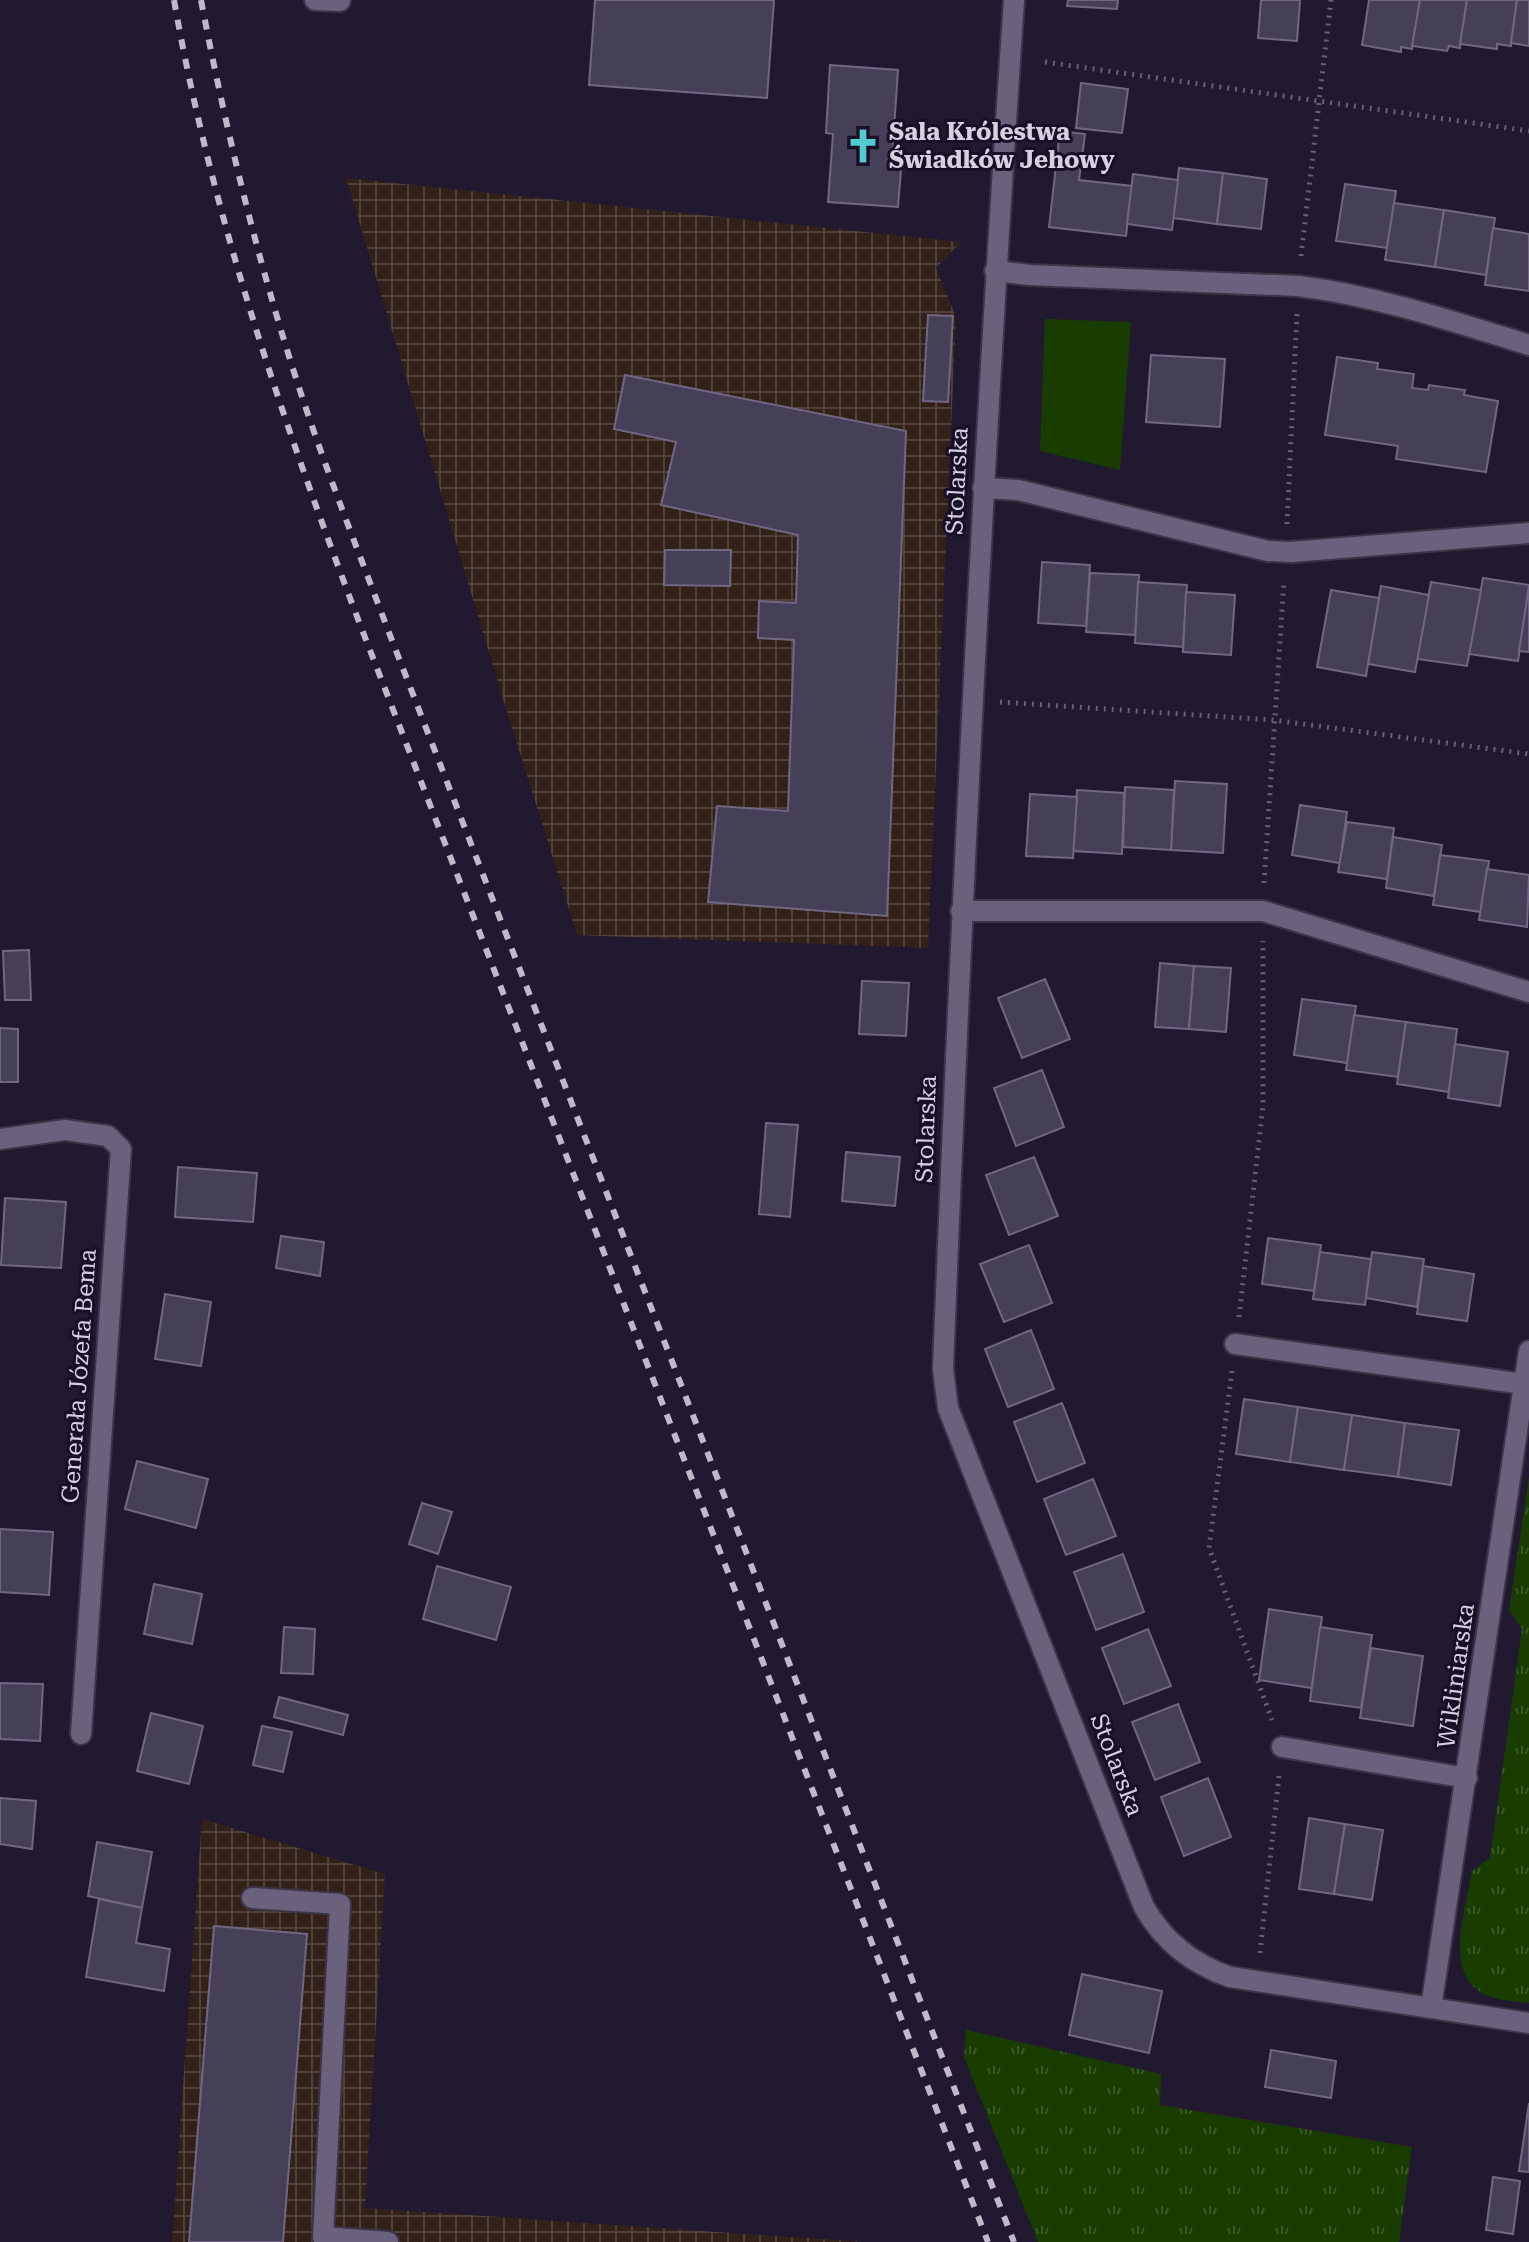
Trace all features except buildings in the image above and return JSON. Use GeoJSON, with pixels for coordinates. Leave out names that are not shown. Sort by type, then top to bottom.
{"type":"FeatureCollection","features":[{"type":"Feature","properties":{"kind":"street"},"geometry":{"type":"LineString","coordinates":[[315,0],[340,1]]}},
{"type":"Feature","properties":{"kind":"street","name":"Stolarska"},"geometry":{"type":"LineString","coordinates":[[1014,0],[995,271],[961,911],[943,1369],[948,1408],[1144,1907],[1155,1926],[1186,1956],[1207,1969],[1230,1977],[1529,2023]]}},
{"type":"Feature","properties":{"kind":"street"},"geometry":{"type":"LineString","coordinates":[[995,271],[1298,286],[1340,291],[1529,345]]}},
{"type":"Feature","properties":{"kind":"street"},"geometry":{"type":"LineString","coordinates":[[983,488],[1018,490],[1242,547],[1286,551],[1529,533]]}},
{"type":"Feature","properties":{"kind":"street"},"geometry":{"type":"LineString","coordinates":[[961,911],[1263,911],[1529,992]]}},
{"type":"Feature","properties":{"kind":"street","name":"Generała Józefa Bema"},"geometry":{"type":"LineString","coordinates":[[0,1139],[65,1130],[108,1136],[121,1149],[81,1734]]}},
{"type":"Feature","properties":{"kind":"street"},"geometry":{"type":"LineString","coordinates":[[1235,1344],[1524,1384]]}},
{"type":"Feature","properties":{"kind":"street","name":"Wikliniarska"},"geometry":{"type":"LineString","coordinates":[[1431,2008],[1529,1351]]}},
{"type":"Feature","properties":{"kind":"street"},"geometry":{"type":"LineString","coordinates":[[1282,1747],[1467,1778]]}},
{"type":"Feature","properties":{"kind":"street"},"geometry":{"type":"LineString","coordinates":[[252,1898],[340,1904],[322,2240],[388,2242]]}},
{"type":"Feature","properties":{"kind":"path"},"geometry":{"type":"LineString","coordinates":[[1257,1982],[1282,1747],[1209,1548],[1263,1106],[1263,911],[1286,551],[1298,286],[1331,0]]}},
{"type":"Feature","properties":{"kind":"path"},"geometry":{"type":"LineString","coordinates":[[1045,62],[1529,131]]}},
{"type":"Feature","properties":{"kind":"path"},"geometry":{"type":"LineString","coordinates":[[971,700],[1273,720],[1529,754]]}},
{"type":"Feature","properties":{"kind":"shaded area"},"geometry":{"type":"Polygon","coordinates":[[[346,178],[961,242],[936,268],[956,317],[928,948],[577,935],[346,178]]]}},
{"type":"Feature","properties":{"kind":"shaded area"},"geometry":{"type":"Polygon","coordinates":[[[202,1819],[385,1874],[365,2208],[865,2242],[172,2242],[202,1819]]]}},
{"type":"Feature","properties":{"kind":"green space"},"geometry":{"type":"Polygon","coordinates":[[[1045,319],[1131,322],[1120,470],[1040,451],[1045,319]]]}},
{"type":"Feature","properties":{"kind":"green space"},"geometry":{"type":"Polygon","coordinates":[[[1529,1477],[1529,2003],[1491,1997],[1473,1986],[1464,1973],[1460,1940],[1472,1871],[1490,1858],[1522,1629],[1509,1610],[1529,1477]]]}},
{"type":"Feature","properties":{"kind":"green space"},"geometry":{"type":"Polygon","coordinates":[[[966,2030],[1161,2074],[1160,2105],[1412,2147],[1399,2242],[1038,2242],[964,2057],[966,2030]]]}},
{"type":"Feature","properties":{"kind":"railway"},"geometry":{"type":"LineString","coordinates":[[174,0],[208,160],[229,239],[304,473],[988,2242]]}},
{"type":"Feature","properties":{"kind":"railway"},"geometry":{"type":"LineString","coordinates":[[201,0],[254,234],[294,372],[328,470],[1014,2242]]}},
{"type":"Feature","properties":{"kind":"place","name":"Sala Królestwa Świadków Jehowy"},"geometry":{"type":"Point","coordinates":[863,146]}}]}
